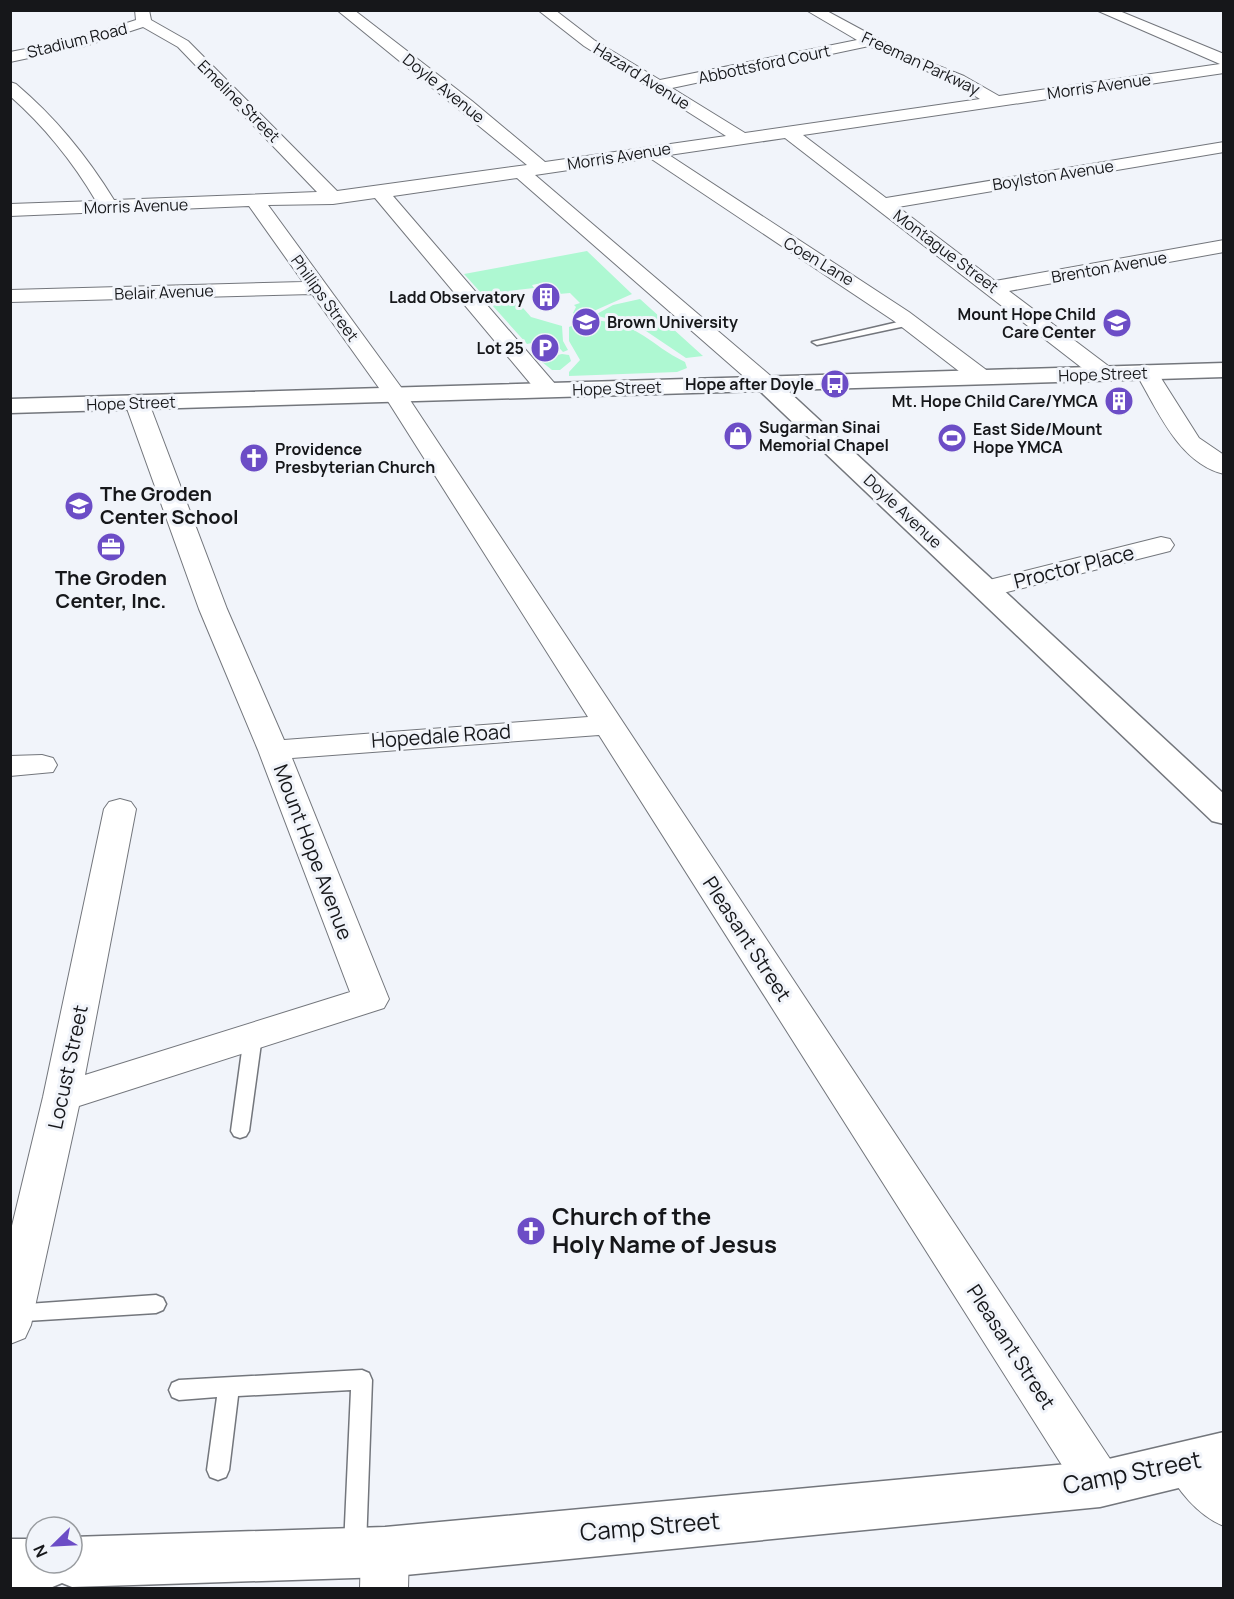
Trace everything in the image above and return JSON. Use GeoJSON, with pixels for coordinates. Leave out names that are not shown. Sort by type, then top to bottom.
{"type":"FeatureCollection","features":[{"type":"Feature","properties":{"kind":"street","name":"Doyle Avenue"},"geometry":{"type":"LineString","coordinates":[[344,10],[466,105],[541,168]]}},
{"type":"Feature","properties":{"kind":"street","name":"Hazard Avenue"},"geometry":{"type":"LineString","coordinates":[[545,10],[575,34],[741,138]]}},
{"type":"Feature","properties":{"kind":"street","name":"Freeman Parkway"},"geometry":{"type":"LineString","coordinates":[[813,10],[895,54],[958,79],[996,101]]}},
{"type":"Feature","properties":{"kind":"street"},"geometry":{"type":"LineString","coordinates":[[1103,10],[1224,60]]}},
{"type":"Feature","properties":{"kind":"street","name":"Stadium Road"},"geometry":{"type":"LineString","coordinates":[[10,57],[80,43],[143,16]]}},
{"type":"Feature","properties":{"kind":"street","name":"Emeline Street"},"geometry":{"type":"LineString","coordinates":[[143,16],[183,44],[333,198]]}},
{"type":"Feature","properties":{"kind":"street","name":"Abbottsford Court"},"geometry":{"type":"LineString","coordinates":[[657,86],[790,60],[871,41]]}},
{"type":"Feature","properties":{"kind":"street","name":"Morris Avenue"},"geometry":{"type":"LineString","coordinates":[[10,210],[333,198],[1224,68]]}},
{"type":"Feature","properties":{"kind":"street"},"geometry":{"type":"LineString","coordinates":[[10,87],[42,115],[91,177],[109,207]]}},
{"type":"Feature","properties":{"kind":"street","name":"Montague Street"},"geometry":{"type":"LineString","coordinates":[[787,131],[994,287],[1103,373]]}},
{"type":"Feature","properties":{"kind":"street","name":"Boylston Avenue"},"geometry":{"type":"LineString","coordinates":[[884,204],[1224,147]]}},
{"type":"Feature","properties":{"kind":"street","name":"Coen Lane"},"geometry":{"type":"LineString","coordinates":[[652,151],[772,234],[832,268],[911,322],[981,377]]}},
{"type":"Feature","properties":{"kind":"street","name":"Doyle Avenue"},"geometry":{"type":"LineString","coordinates":[[520,171],[765,383],[1224,813]]}},
{"type":"Feature","properties":{"kind":"street"},"geometry":{"type":"LineString","coordinates":[[380,192],[548,390]]}},
{"type":"Feature","properties":{"kind":"street","name":"Phillips Street"},"geometry":{"type":"LineString","coordinates":[[255,201],[395,394]]}},
{"type":"Feature","properties":{"kind":"street","name":"Brenton Avenue"},"geometry":{"type":"LineString","coordinates":[[994,287],[1224,246]]}},
{"type":"Feature","properties":{"kind":"street","name":"Belair Avenue"},"geometry":{"type":"LineString","coordinates":[[10,296],[317,288]]}},
{"type":"Feature","properties":{"kind":"street","name":"Hope Street"},"geometry":{"type":"LineString","coordinates":[[10,406],[1224,370]]}},
{"type":"Feature","properties":{"kind":"street"},"geometry":{"type":"LineString","coordinates":[[1146,372],[1190,443],[1224,466]]}},
{"type":"Feature","properties":{"kind":"street","name":"Pleasant Street"},"geometry":{"type":"LineString","coordinates":[[395,394],[1100,1484]]}},
{"type":"Feature","properties":{"kind":"street","name":"Mount Hope Avenue"},"geometry":{"type":"LineString","coordinates":[[62,1097],[371,999],[273,750],[213,609],[137,403]]}},
{"type":"Feature","properties":{"kind":"street","name":"Proctor Place"},"geometry":{"type":"LineString","coordinates":[[987,589],[1161,545]]}},
{"type":"Feature","properties":{"kind":"street","name":"Hopedale Road"},"geometry":{"type":"LineString","coordinates":[[273,750],[608,725]]}},
{"type":"Feature","properties":{"kind":"street"},"geometry":{"type":"LineString","coordinates":[[10,766],[42,765]]}},
{"type":"Feature","properties":{"kind":"street","name":"Locust Street"},"geometry":{"type":"LineString","coordinates":[[12,1320],[62,1097],[120,809]]}},
{"type":"Feature","properties":{"kind":"street"},"geometry":{"type":"LineString","coordinates":[[1206,1459],[1224,1504]]}},
{"type":"Feature","properties":{"kind":"street","name":"Camp Street"},"geometry":{"type":"LineString","coordinates":[[84,1562],[374,1565],[1100,1484],[1206,1459]]}},
{"type":"Feature","properties":{"kind":"lane"},"geometry":{"type":"LineString","coordinates":[[817,342],[911,322]]}},
{"type":"Feature","properties":{"kind":"lane"},"geometry":{"type":"LineString","coordinates":[[240,1131],[253,1036]]}},
{"type":"Feature","properties":{"kind":"lane"},"geometry":{"type":"LineString","coordinates":[[12,1320],[156,1304]]}},
{"type":"Feature","properties":{"kind":"lane"},"geometry":{"type":"LineString","coordinates":[[179,1389],[362,1380],[374,1565]]}},
{"type":"Feature","properties":{"kind":"lane"},"geometry":{"type":"LineString","coordinates":[[218,1470],[229,1387]]}},
{"type":"Feature","properties":{"kind":"green space"},"geometry":{"type":"Polygon","coordinates":[[[587,251],[632,294],[578,318],[573,313],[576,307],[574,305],[580,303],[570,293],[559,294],[547,282],[532,285],[534,288],[508,291],[531,317],[562,326],[563,341],[568,350],[563,352],[551,339],[527,344],[464,274],[587,251]]]}},
{"type":"Feature","properties":{"kind":"green space"},"geometry":{"type":"Polygon","coordinates":[[[640,299],[703,356],[686,358],[643,329],[595,315],[613,305],[640,299]]]}},
{"type":"Feature","properties":{"kind":"green space"},"geometry":{"type":"Polygon","coordinates":[[[594,320],[610,322],[634,330],[685,362],[687,368],[677,372],[569,376],[569,372],[580,360],[569,341],[569,327],[580,322],[594,320]]]}},
{"type":"Feature","properties":{"kind":"green space"},"geometry":{"type":"Polygon","coordinates":[[[562,354],[569,355],[571,361],[560,370],[552,370],[542,362],[544,358],[562,354]]]}},
{"type":"Feature","properties":{"kind":"place","name":"Ladd Observatory"},"geometry":{"type":"Point","coordinates":[546,297]}},
{"type":"Feature","properties":{"kind":"place","name":"Brown University"},"geometry":{"type":"Point","coordinates":[586,322]}},
{"type":"Feature","properties":{"kind":"place","name":"Mount Hope Child Care Center"},"geometry":{"type":"Point","coordinates":[1117,323]}},
{"type":"Feature","properties":{"kind":"place","name":"Lot 25"},"geometry":{"type":"Point","coordinates":[545,348]}},
{"type":"Feature","properties":{"kind":"place","name":"Hope after Doyle"},"geometry":{"type":"Point","coordinates":[835,384]}},
{"type":"Feature","properties":{"kind":"place","name":"Mt. Hope Child Care/YMCA"},"geometry":{"type":"Point","coordinates":[1119,401]}},
{"type":"Feature","properties":{"kind":"place","name":"Sugarman Sinai Memorial Chapel"},"geometry":{"type":"Point","coordinates":[738,436]}},
{"type":"Feature","properties":{"kind":"place","name":"East Side/Mount Hope YMCA"},"geometry":{"type":"Point","coordinates":[952,438]}},
{"type":"Feature","properties":{"kind":"place","name":"Providence Presbyterian Church"},"geometry":{"type":"Point","coordinates":[254,458]}},
{"type":"Feature","properties":{"kind":"place","name":"The Groden Center School"},"geometry":{"type":"Point","coordinates":[79,506]}},
{"type":"Feature","properties":{"kind":"place","name":"The Groden Center, Inc."},"geometry":{"type":"Point","coordinates":[111,547]}},
{"type":"Feature","properties":{"kind":"place","name":"Church of the Holy Name of Jesus"},"geometry":{"type":"Point","coordinates":[531,1231]}}]}
